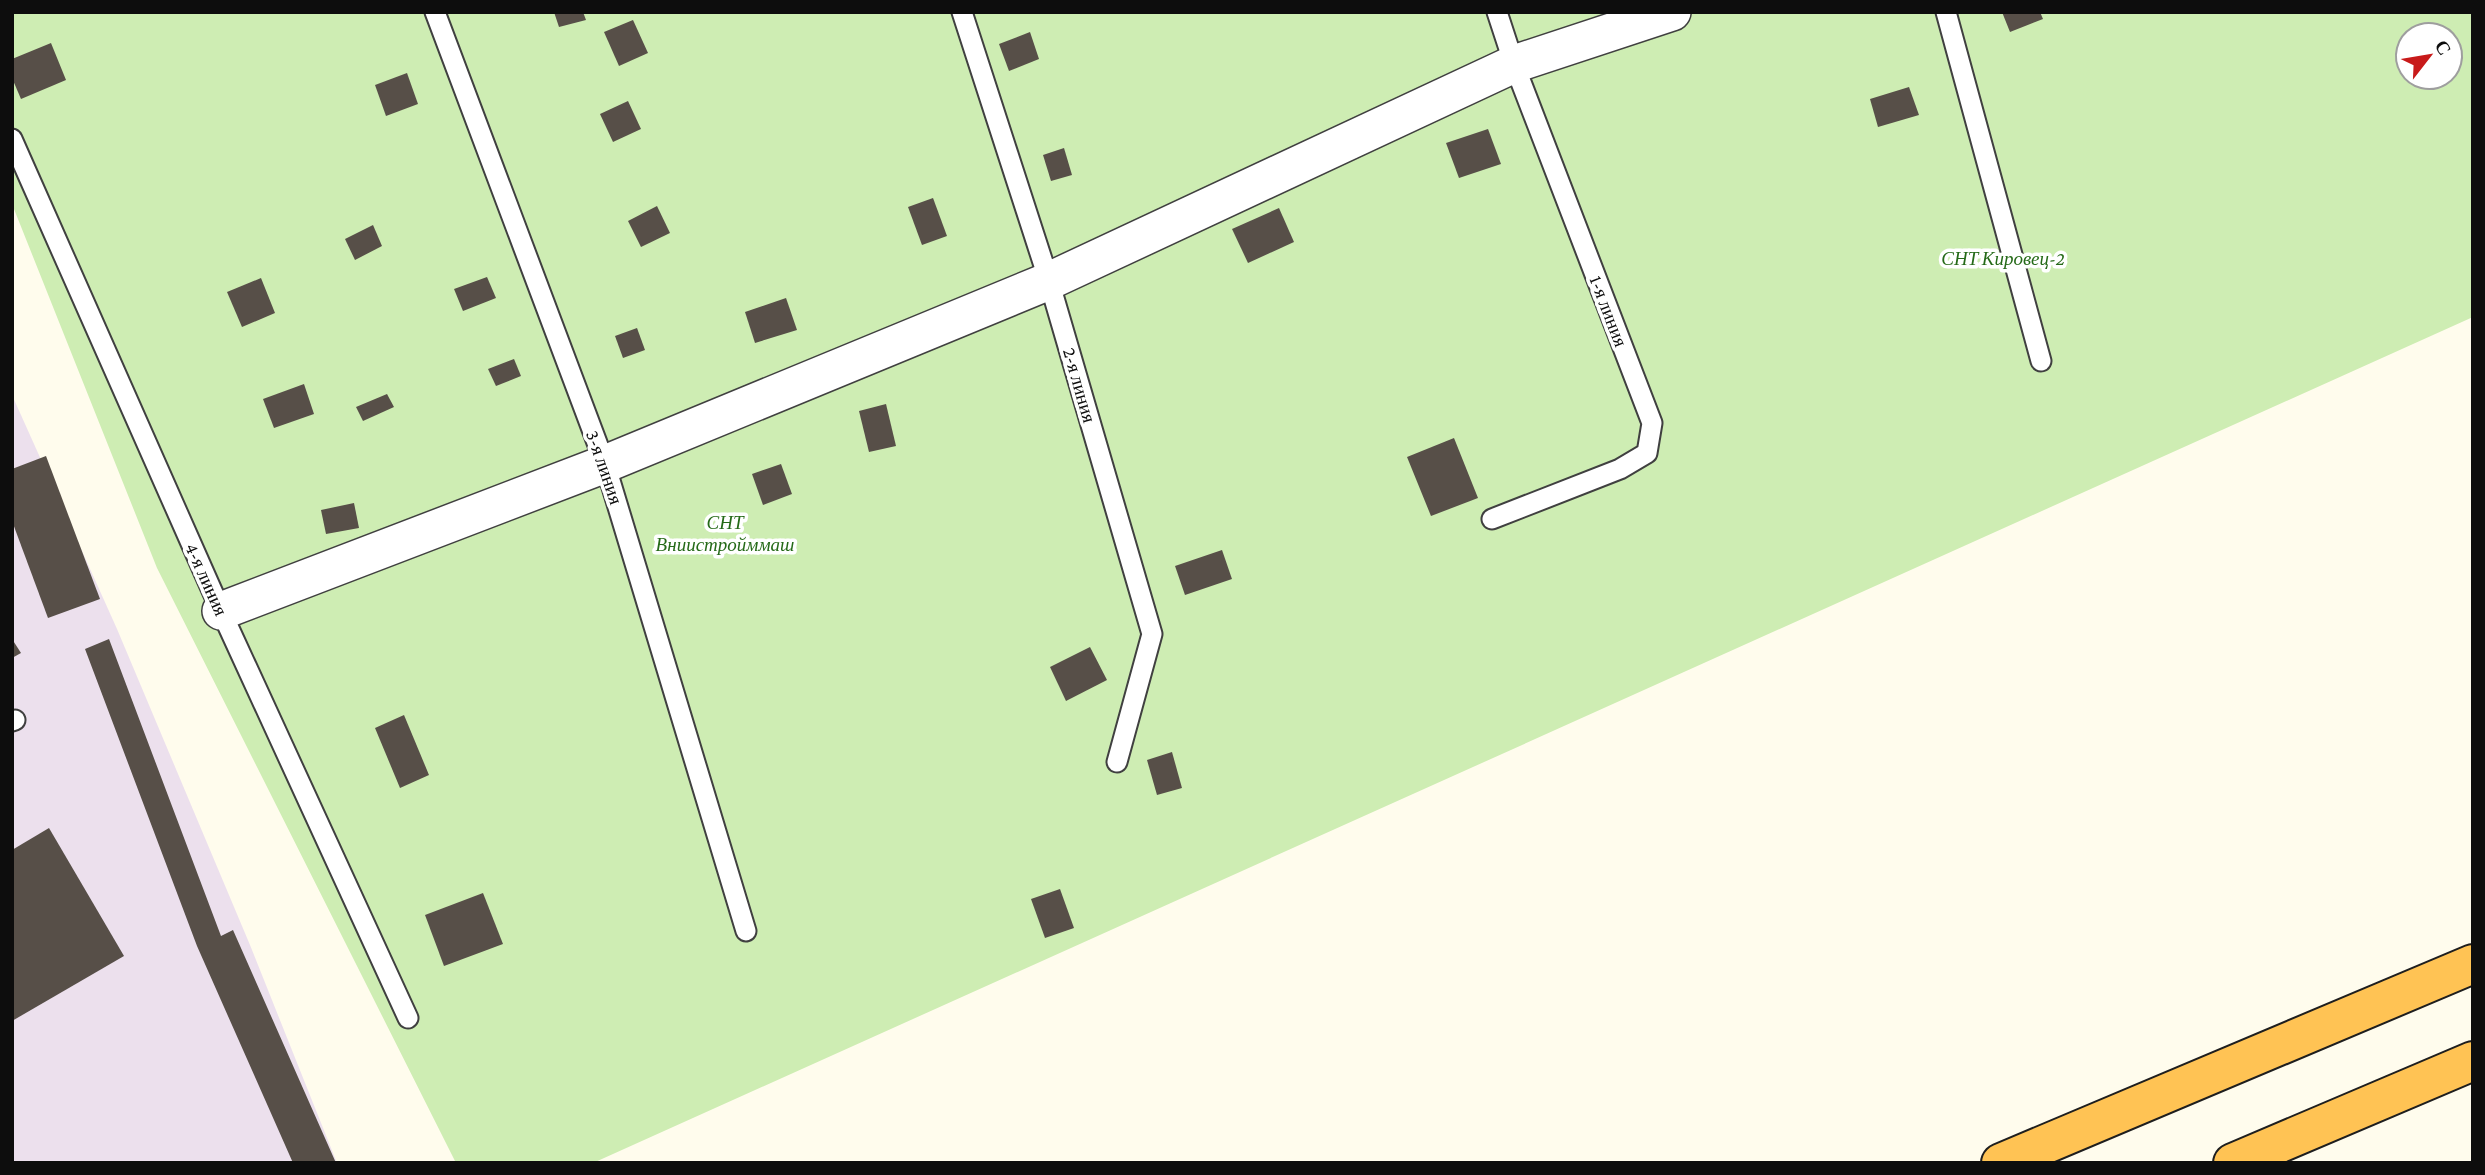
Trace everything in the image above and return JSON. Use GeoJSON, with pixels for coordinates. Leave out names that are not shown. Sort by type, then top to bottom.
{"type":"FeatureCollection","features":[{"type":"Feature","properties":{"kind":"highway"},"geometry":{"type":"LineString","coordinates":[[2001,1163],[2473,964]]}},
{"type":"Feature","properties":{"kind":"highway"},"geometry":{"type":"LineString","coordinates":[[2233,1163],[2473,1061]]}},
{"type":"Feature","properties":{"kind":"street"},"geometry":{"type":"LineString","coordinates":[[221,611],[606,464],[1049,281],[1514,64],[1672,12]]}},
{"type":"Feature","properties":{"kind":"lane","name":"3-я линия"},"geometry":{"type":"LineString","coordinates":[[435,12],[606,464],[746,931]]}},
{"type":"Feature","properties":{"kind":"lane","name":"2-я линия"},"geometry":{"type":"LineString","coordinates":[[962,12],[1049,281],[1152,634],[1117,762]]}},
{"type":"Feature","properties":{"kind":"lane","name":"1-я линия"},"geometry":{"type":"LineString","coordinates":[[1492,519],[1629,464],[1647,453],[1652,423],[1514,64],[1497,12]]}},
{"type":"Feature","properties":{"kind":"lane"},"geometry":{"type":"LineString","coordinates":[[1945,12],[2041,361]]}},
{"type":"Feature","properties":{"kind":"lane","name":"4-я линия"},"geometry":{"type":"LineString","coordinates":[[12,139],[221,611],[408,1018]]}},
{"type":"Feature","properties":{"kind":"shaded area"},"geometry":{"type":"Polygon","coordinates":[[[12,395],[117,629],[250,945],[337,1163],[12,1163],[12,395]]]}},
{"type":"Feature","properties":{"kind":"green space","name":"СНТ Вниистройммаш"},"geometry":{"type":"Polygon","coordinates":[[[12,12],[2473,12],[2473,317],[593,1163],[456,1163],[157,568],[12,204],[12,12]]]}},
{"type":"Feature","properties":{"kind":"building"},"geometry":{"type":"Polygon","coordinates":[[[554,12],[583,12],[586,20],[559,27],[554,12]]]}},
{"type":"Feature","properties":{"kind":"building"},"geometry":{"type":"Polygon","coordinates":[[[2002,12],[2040,12],[2043,19],[2010,32],[2002,12]]]}},
{"type":"Feature","properties":{"kind":"building"},"geometry":{"type":"Polygon","coordinates":[[[633,20],[648,53],[619,66],[604,32],[633,20]]]}},
{"type":"Feature","properties":{"kind":"building"},"geometry":{"type":"Polygon","coordinates":[[[1030,32],[1039,59],[1009,71],[999,44],[1030,32]]]}},
{"type":"Feature","properties":{"kind":"building"},"geometry":{"type":"Polygon","coordinates":[[[51,43],[66,80],[21,99],[12,78],[12,59],[51,43]]]}},
{"type":"Feature","properties":{"kind":"building"},"geometry":{"type":"Polygon","coordinates":[[[407,73],[418,104],[386,116],[375,85],[407,73]]]}},
{"type":"Feature","properties":{"kind":"building"},"geometry":{"type":"Polygon","coordinates":[[[1909,87],[1919,115],[1878,127],[1870,99],[1909,87]]]}},
{"type":"Feature","properties":{"kind":"building"},"geometry":{"type":"Polygon","coordinates":[[[628,101],[641,129],[613,142],[600,114],[628,101]]]}},
{"type":"Feature","properties":{"kind":"building"},"geometry":{"type":"Polygon","coordinates":[[[1488,129],[1501,164],[1459,178],[1446,143],[1488,129]]]}},
{"type":"Feature","properties":{"kind":"building"},"geometry":{"type":"Polygon","coordinates":[[[1064,148],[1072,175],[1051,181],[1043,155],[1064,148]]]}},
{"type":"Feature","properties":{"kind":"building"},"geometry":{"type":"Polygon","coordinates":[[[933,198],[947,236],[922,245],[908,207],[933,198]]]}},
{"type":"Feature","properties":{"kind":"building"},"geometry":{"type":"Polygon","coordinates":[[[657,206],[670,233],[641,247],[628,221],[657,206]]]}},
{"type":"Feature","properties":{"kind":"building"},"geometry":{"type":"Polygon","coordinates":[[[1279,208],[1294,242],[1248,263],[1232,229],[1279,208]]]}},
{"type":"Feature","properties":{"kind":"building"},"geometry":{"type":"Polygon","coordinates":[[[373,225],[382,246],[355,260],[345,239],[373,225]]]}},
{"type":"Feature","properties":{"kind":"building"},"geometry":{"type":"Polygon","coordinates":[[[487,277],[496,298],[463,311],[454,289],[487,277]]]}},
{"type":"Feature","properties":{"kind":"building"},"geometry":{"type":"Polygon","coordinates":[[[261,278],[275,313],[242,327],[227,292],[261,278]]]}},
{"type":"Feature","properties":{"kind":"building"},"geometry":{"type":"Polygon","coordinates":[[[786,298],[797,330],[755,343],[745,312],[786,298]]]}},
{"type":"Feature","properties":{"kind":"building"},"geometry":{"type":"Polygon","coordinates":[[[637,328],[645,350],[623,358],[615,336],[637,328]]]}},
{"type":"Feature","properties":{"kind":"building"},"geometry":{"type":"Polygon","coordinates":[[[514,359],[521,376],[496,386],[488,369],[514,359]]]}},
{"type":"Feature","properties":{"kind":"building"},"geometry":{"type":"Polygon","coordinates":[[[304,384],[314,414],[274,428],[263,399],[304,384]]]}},
{"type":"Feature","properties":{"kind":"building"},"geometry":{"type":"Polygon","coordinates":[[[387,394],[394,407],[363,421],[356,407],[387,394]]]}},
{"type":"Feature","properties":{"kind":"building"},"geometry":{"type":"Polygon","coordinates":[[[886,404],[896,446],[869,452],[859,411],[886,404]]]}},
{"type":"Feature","properties":{"kind":"building"},"geometry":{"type":"Polygon","coordinates":[[[1454,438],[1478,498],[1431,516],[1407,457],[1454,438]]]}},
{"type":"Feature","properties":{"kind":"building"},"geometry":{"type":"Polygon","coordinates":[[[46,456],[100,599],[48,618],[12,521],[12,469],[46,456]]]}},
{"type":"Feature","properties":{"kind":"building"},"geometry":{"type":"Polygon","coordinates":[[[781,464],[792,494],[763,505],[752,474],[781,464]]]}},
{"type":"Feature","properties":{"kind":"building"},"geometry":{"type":"Polygon","coordinates":[[[354,503],[359,528],[326,534],[321,510],[354,503]]]}},
{"type":"Feature","properties":{"kind":"building"},"geometry":{"type":"Polygon","coordinates":[[[1222,550],[1232,579],[1185,595],[1175,566],[1222,550]]]}},
{"type":"Feature","properties":{"kind":"building"},"geometry":{"type":"Polygon","coordinates":[[[12,639],[21,653],[12,658],[12,639]]]}},
{"type":"Feature","properties":{"kind":"building"},"geometry":{"type":"Polygon","coordinates":[[[109,639],[221,936],[233,930],[336,1163],[293,1163],[197,946],[85,649],[109,639]]]}},
{"type":"Feature","properties":{"kind":"building"},"geometry":{"type":"Polygon","coordinates":[[[1090,647],[1107,680],[1066,701],[1050,667],[1090,647]]]}},
{"type":"Feature","properties":{"kind":"building"},"geometry":{"type":"Polygon","coordinates":[[[404,715],[429,775],[400,788],[375,728],[404,715]]]}},
{"type":"Feature","properties":{"kind":"building"},"geometry":{"type":"Polygon","coordinates":[[[1172,752],[1182,788],[1157,795],[1147,760],[1172,752]]]}},
{"type":"Feature","properties":{"kind":"building"},"geometry":{"type":"Polygon","coordinates":[[[49,828],[124,956],[12,1021],[12,850],[49,828]]]}},
{"type":"Feature","properties":{"kind":"building"},"geometry":{"type":"Polygon","coordinates":[[[1060,889],[1074,928],[1045,938],[1031,899],[1060,889]]]}},
{"type":"Feature","properties":{"kind":"building"},"geometry":{"type":"Polygon","coordinates":[[[483,893],[503,944],[444,966],[425,915],[483,893]]]}},
{"type":"Feature","properties":{"kind":"park label","name":"СНТ Кировец-2"},"geometry":{"type":"Point","coordinates":[2003,258]}}]}
